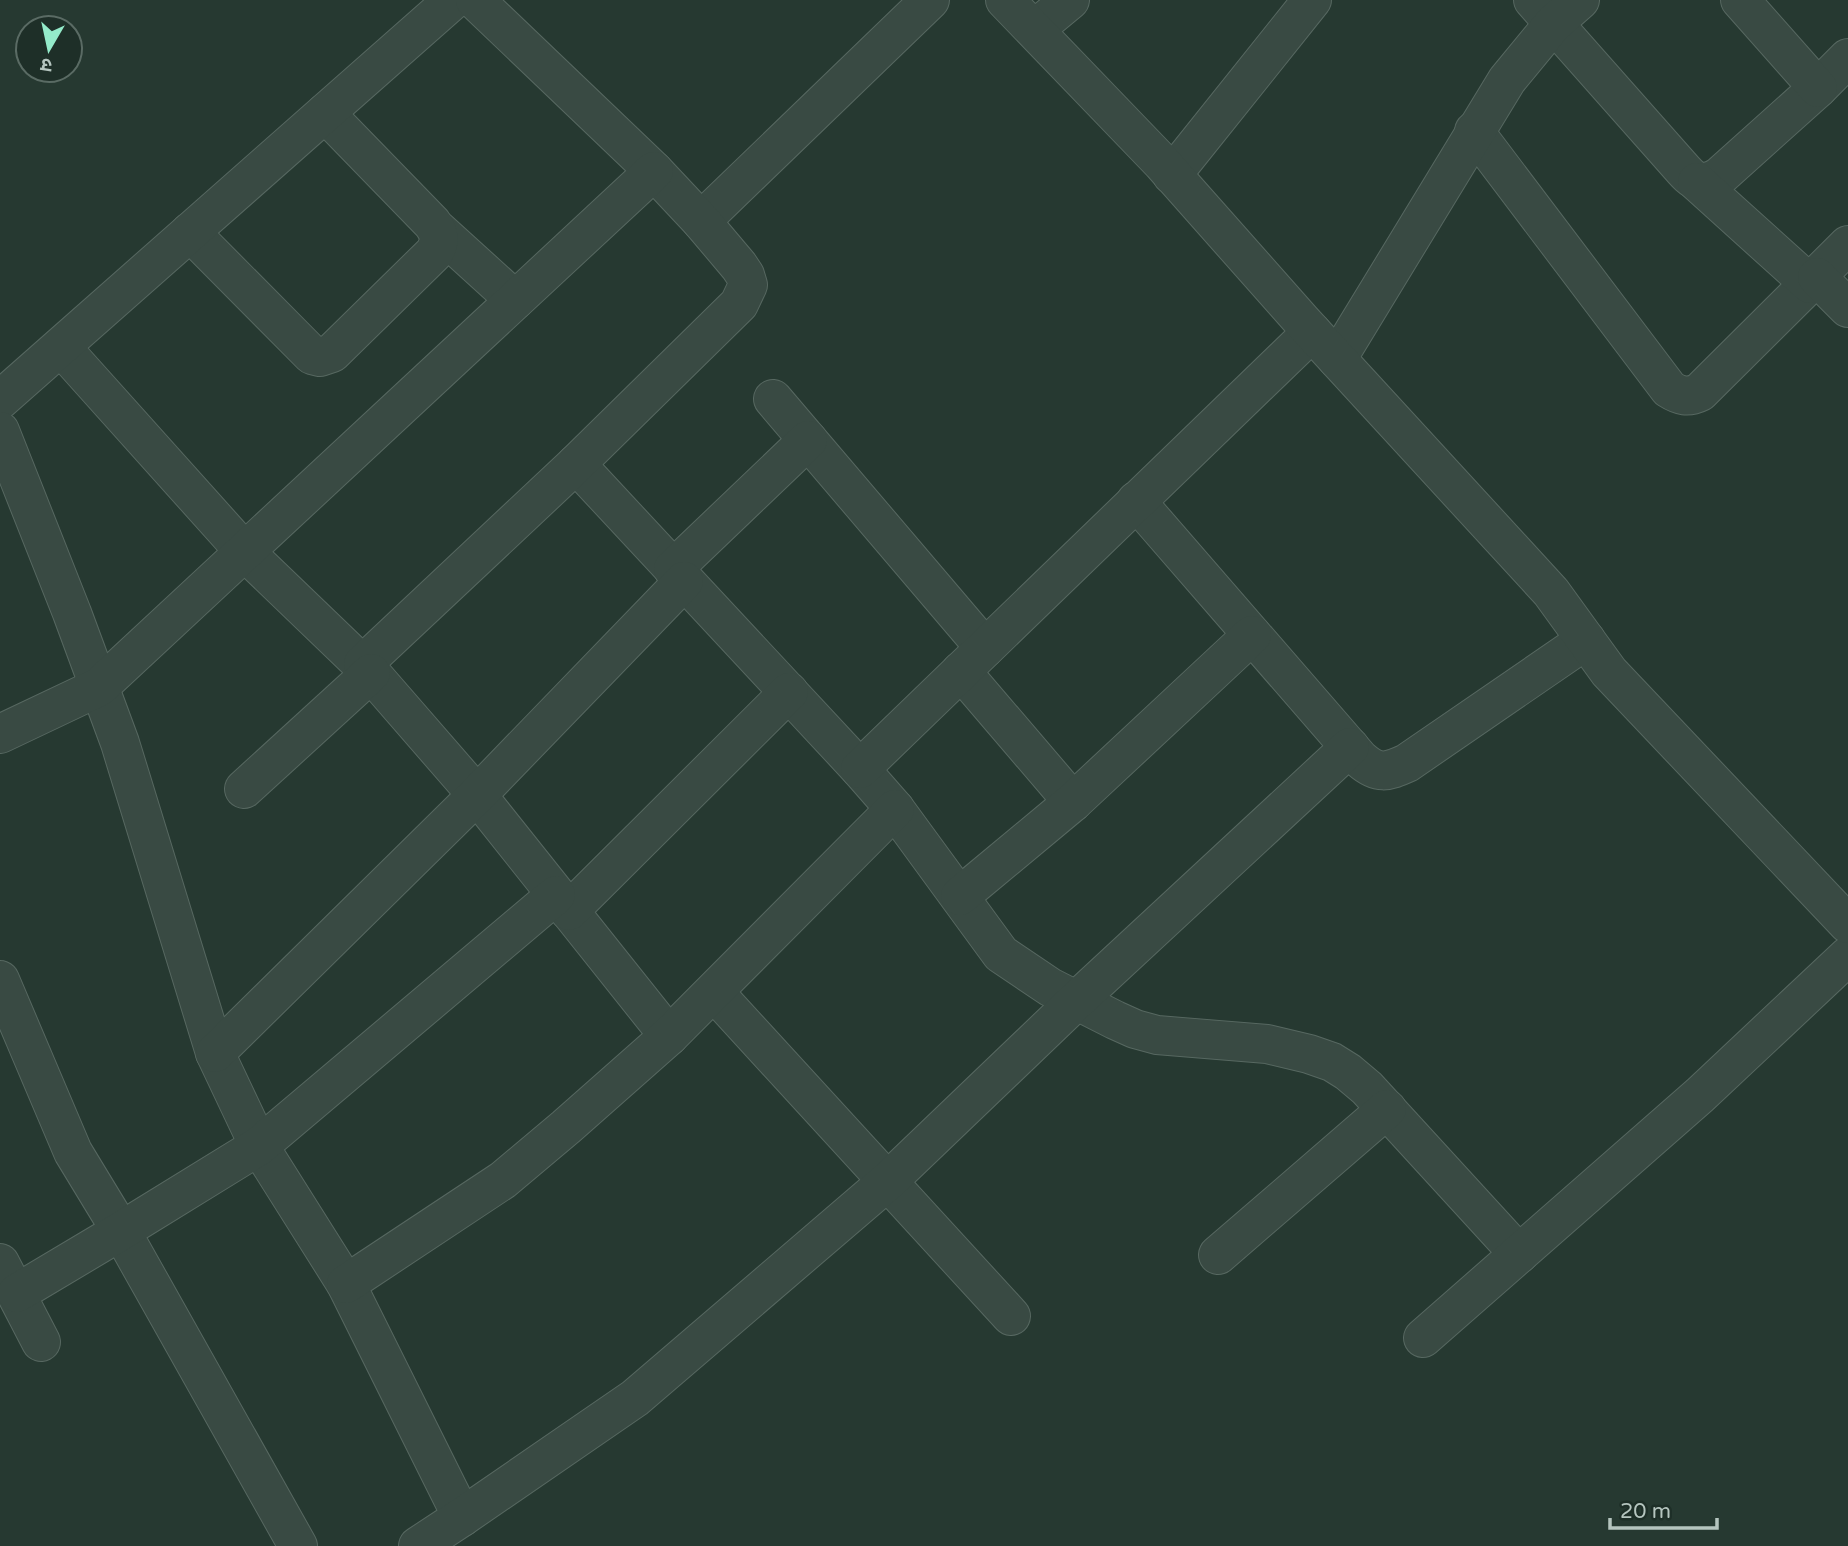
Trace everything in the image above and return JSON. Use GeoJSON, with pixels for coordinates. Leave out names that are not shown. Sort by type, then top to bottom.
{"type":"FeatureCollection","features":[{"type":"Feature","properties":{"kind":"street"},"geometry":{"type":"LineString","coordinates":[[0,400],[453,0]]}},
{"type":"Feature","properties":{"kind":"street"},"geometry":{"type":"LineString","coordinates":[[244,789],[739,304],[748,285],[746,275],[654,171],[475,0]]}},
{"type":"Feature","properties":{"kind":"street"},"geometry":{"type":"LineString","coordinates":[[701,221],[930,0]]}},
{"type":"Feature","properties":{"kind":"street"},"geometry":{"type":"LineString","coordinates":[[1006,0],[1172,175],[1551,592],[1609,672],[1848,924]]}},
{"type":"Feature","properties":{"kind":"street"},"geometry":{"type":"LineString","coordinates":[[1035,29],[1070,0]]}},
{"type":"Feature","properties":{"kind":"street"},"geometry":{"type":"LineString","coordinates":[[1172,175],[1312,0]]}},
{"type":"Feature","properties":{"kind":"street"},"geometry":{"type":"LineString","coordinates":[[1741,0],[1818,88]]}},
{"type":"Feature","properties":{"kind":"street"},"geometry":{"type":"LineString","coordinates":[[860,769],[1136,502],[1324,345],[1474,131],[1556,8],[1679,166],[1691,178],[1705,183],[1720,176],[1848,58]]}},
{"type":"Feature","properties":{"kind":"street"},"geometry":{"type":"LineString","coordinates":[[325,113],[438,230],[515,300]]}},
{"type":"Feature","properties":{"kind":"street"},"geometry":{"type":"LineString","coordinates":[[1474,131],[1660,379],[1675,394],[1692,396],[1700,392],[1848,245]]}},
{"type":"Feature","properties":{"kind":"street"},"geometry":{"type":"LineString","coordinates":[[0,734],[99,687],[654,171]]}},
{"type":"Feature","properties":{"kind":"street"},"geometry":{"type":"LineString","coordinates":[[1697,181],[1848,308]]}},
{"type":"Feature","properties":{"kind":"street"},"geometry":{"type":"LineString","coordinates":[[190,232],[312,355],[320,357],[332,353],[434,253],[439,245],[438,230]]}},
{"type":"Feature","properties":{"kind":"street"},"geometry":{"type":"LineString","coordinates":[[61,347],[244,551],[367,668],[477,795],[669,1036]]}},
{"type":"Feature","properties":{"kind":"street"},"geometry":{"type":"LineString","coordinates":[[773,398],[808,440],[973,659],[1073,802]]}},
{"type":"Feature","properties":{"kind":"street"},"geometry":{"type":"LineString","coordinates":[[0,431],[120,743],[215,1053],[259,1146],[346,1284],[462,1517]]}},
{"type":"Feature","properties":{"kind":"street"},"geometry":{"type":"LineString","coordinates":[[215,1053],[477,795],[679,575],[808,440]]}},
{"type":"Feature","properties":{"kind":"street"},"geometry":{"type":"LineString","coordinates":[[576,464],[860,769],[895,810],[1002,954],[1050,987],[1135,1029],[1157,1035],[1267,1044],[1332,1062],[1348,1072],[1387,1109],[1519,1254]]}},
{"type":"Feature","properties":{"kind":"street"},"geometry":{"type":"LineString","coordinates":[[1136,502],[1350,747],[1369,767],[1380,771],[1408,763],[1586,640]]}},
{"type":"Feature","properties":{"kind":"street"},"geometry":{"type":"LineString","coordinates":[[960,896],[1073,802],[1252,635]]}},
{"type":"Feature","properties":{"kind":"street"},"geometry":{"type":"LineString","coordinates":[[41,1342],[8,1278],[121,1231],[259,1146],[563,903],[789,692]]}},
{"type":"Feature","properties":{"kind":"street"},"geometry":{"type":"LineString","coordinates":[[418,1546],[635,1398],[888,1181],[1076,1000],[1350,747]]}},
{"type":"Feature","properties":{"kind":"street"},"geometry":{"type":"LineString","coordinates":[[346,1284],[503,1180],[669,1036],[895,810]]}},
{"type":"Feature","properties":{"kind":"street"},"geometry":{"type":"LineString","coordinates":[[1423,1338],[1700,1094],[1848,956]]}},
{"type":"Feature","properties":{"kind":"street"},"geometry":{"type":"LineString","coordinates":[[0,980],[73,1152],[121,1231],[298,1546]]}},
{"type":"Feature","properties":{"kind":"street"},"geometry":{"type":"LineString","coordinates":[[713,992],[1012,1316]]}},
{"type":"Feature","properties":{"kind":"street"},"geometry":{"type":"LineString","coordinates":[[1218,1255],[1387,1109]]}}]}
